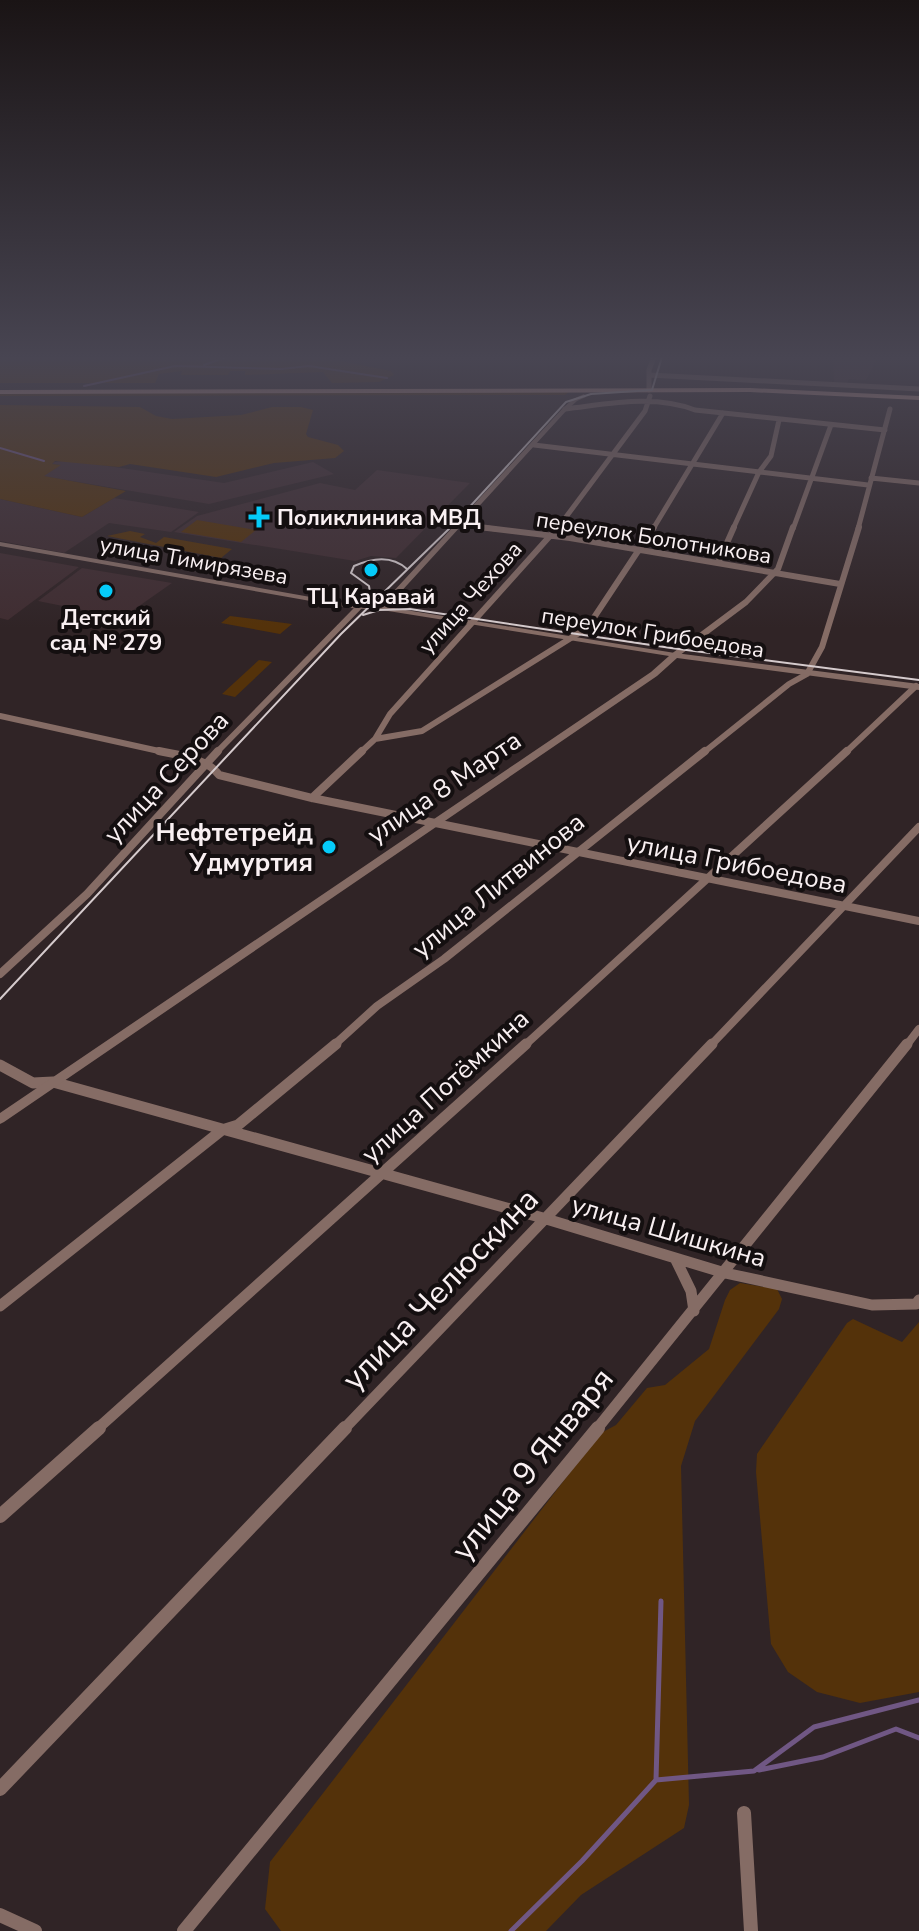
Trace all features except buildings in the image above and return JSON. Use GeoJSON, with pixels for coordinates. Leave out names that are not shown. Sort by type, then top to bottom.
{"type":"FeatureCollection","features":[{"type":"Feature","properties":{"kind":"street"},"geometry":{"type":"LineString","coordinates":[[382,608],[532,447]]}},
{"type":"Feature","properties":{"kind":"street"},"geometry":{"type":"LineString","coordinates":[[553,447],[811,479],[919,483]]}},
{"type":"Feature","properties":{"kind":"street","name":"улица Чехова"},"geometry":{"type":"LineString","coordinates":[[312,798],[375,739],[390,714],[551,537],[618,447]]}},
{"type":"Feature","properties":{"kind":"street"},"geometry":{"type":"LineString","coordinates":[[375,739],[422,731],[587,628],[641,550],[700,447]]}},
{"type":"Feature","properties":{"kind":"street"},"geometry":{"type":"LineString","coordinates":[[718,563],[773,447]]}},
{"type":"Feature","properties":{"kind":"street","name":"улица 8 Марта"},"geometry":{"type":"LineString","coordinates":[[0,1119],[654,674],[746,602],[778,569],[823,447]]}},
{"type":"Feature","properties":{"kind":"street"},"geometry":{"type":"LineString","coordinates":[[807,674],[822,647],[850,560],[880,447]]}},
{"type":"Feature","properties":{"kind":"street","name":"переулок Болотникова"},"geometry":{"type":"LineString","coordinates":[[461,525],[641,550],[840,584]]}},
{"type":"Feature","properties":{"kind":"street","name":"улица Тимирязева"},"geometry":{"type":"LineString","coordinates":[[0,544],[382,608]]}},
{"type":"Feature","properties":{"kind":"street","name":"улица Серова"},"geometry":{"type":"LineString","coordinates":[[0,974],[87,894],[205,766],[360,606]]}},
{"type":"Feature","properties":{"kind":"street","name":"переулок Грибоедова"},"geometry":{"type":"LineString","coordinates":[[382,608],[649,650],[669,660],[695,658],[917,687]]}},
{"type":"Feature","properties":{"kind":"street"},"geometry":{"type":"LineString","coordinates":[[649,650],[669,660]]}},
{"type":"Feature","properties":{"kind":"street","name":"улица Литвинова"},"geometry":{"type":"LineString","coordinates":[[0,1306],[222,1130],[238,1125],[377,1006],[444,959],[576,851],[789,684],[807,674]]}},
{"type":"Feature","properties":{"kind":"street","name":"улица Потёмкина"},"geometry":{"type":"LineString","coordinates":[[0,1516],[711,878],[917,687]]}},
{"type":"Feature","properties":{"kind":"street"},"geometry":{"type":"LineString","coordinates":[[0,716],[191,758],[205,766]]}},
{"type":"Feature","properties":{"kind":"street","name":"улица Грибоедова"},"geometry":{"type":"LineString","coordinates":[[205,766],[215,769],[219,775],[312,798],[919,921]]}},
{"type":"Feature","properties":{"kind":"street","name":"улица Челюскина"},"geometry":{"type":"LineString","coordinates":[[0,1789],[919,827]]}},
{"type":"Feature","properties":{"kind":"street","name":"улица 9 Января"},"geometry":{"type":"LineString","coordinates":[[184,1931],[725,1273],[919,1029]]}},
{"type":"Feature","properties":{"kind":"street","name":"улица Шишкина"},"geometry":{"type":"LineString","coordinates":[[0,1065],[33,1083],[53,1082],[543,1218],[725,1273],[872,1305],[918,1302]]}},
{"type":"Feature","properties":{"kind":"street"},"geometry":{"type":"LineString","coordinates":[[675,1258],[691,1291],[694,1311]]}},
{"type":"Feature","properties":{"kind":"street"},"geometry":{"type":"LineString","coordinates":[[744,1813],[751,1931]]}},
{"type":"Feature","properties":{"kind":"street"},"geometry":{"type":"LineString","coordinates":[[0,1915],[35,1931]]}},
{"type":"Feature","properties":{"kind":"shaded area"},"geometry":{"type":"Polygon","coordinates":[[[0,447],[340,447],[344,451],[335,458],[274,463],[216,477],[130,464],[119,467],[55,461],[52,464],[61,465],[44,476],[126,491],[82,517],[0,499],[0,447]]]}},
{"type":"Feature","properties":{"kind":"shaded area"},"geometry":{"type":"Polygon","coordinates":[[[67,460],[224,483],[313,462],[334,474],[209,504],[42,476],[59,465],[50,463],[67,460]]]}},
{"type":"Feature","properties":{"kind":"shaded area"},"geometry":{"type":"Polygon","coordinates":[[[377,470],[470,483],[396,558],[371,556],[355,561],[174,532],[197,516],[320,483],[355,490],[377,470]]]}},
{"type":"Feature","properties":{"kind":"shaded area"},"geometry":{"type":"Polygon","coordinates":[[[114,498],[199,512],[171,532],[109,523],[64,553],[0,541],[0,499],[82,517],[114,498]]]}},
{"type":"Feature","properties":{"kind":"shaded area"},"geometry":{"type":"Polygon","coordinates":[[[197,520],[256,530],[241,542],[181,532],[197,520]]]}},
{"type":"Feature","properties":{"kind":"shaded area"},"geometry":{"type":"Polygon","coordinates":[[[130,531],[145,534],[140,537],[156,543],[164,537],[232,549],[221,558],[107,536],[130,531]]]}},
{"type":"Feature","properties":{"kind":"shaded area"},"geometry":{"type":"Polygon","coordinates":[[[0,553],[79,567],[8,620],[0,618],[0,553]]]}},
{"type":"Feature","properties":{"kind":"shaded area","name":"Детский сад № 279"},"geometry":{"type":"Polygon","coordinates":[[[82,568],[172,583],[122,618],[38,601],[82,568]]]}},
{"type":"Feature","properties":{"kind":"shaded area"},"geometry":{"type":"Polygon","coordinates":[[[230,616],[292,624],[280,634],[221,623],[230,616]]]}},
{"type":"Feature","properties":{"kind":"shaded area"},"geometry":{"type":"Polygon","coordinates":[[[259,660],[272,662],[235,697],[222,694],[259,660]]]}},
{"type":"Feature","properties":{"kind":"shaded area"},"geometry":{"type":"Polygon","coordinates":[[[740,1283],[777,1289],[782,1299],[779,1309],[695,1421],[681,1466],[689,1805],[684,1828],[581,1895],[546,1931],[281,1931],[265,1909],[270,1862],[589,1448],[603,1432],[616,1425],[647,1388],[665,1385],[709,1349],[725,1300],[730,1290],[740,1283]]]}},
{"type":"Feature","properties":{"kind":"shaded area"},"geometry":{"type":"Polygon","coordinates":[[[853,1319],[902,1342],[919,1322],[919,1692],[860,1703],[817,1692],[788,1672],[771,1644],[756,1472],[757,1454],[847,1323],[853,1319]]]}},
{"type":"Feature","properties":{"kind":"waterway"},"geometry":{"type":"LineString","coordinates":[[0,448],[44,461]]}},
{"type":"Feature","properties":{"kind":"waterway"},"geometry":{"type":"LineString","coordinates":[[656,1780],[661,1601]]}},
{"type":"Feature","properties":{"kind":"waterway"},"geometry":{"type":"LineString","coordinates":[[656,1780],[754,1771],[814,1727],[919,1700]]}},
{"type":"Feature","properties":{"kind":"waterway"},"geometry":{"type":"LineString","coordinates":[[759,1770],[823,1757],[896,1729],[919,1738]]}},
{"type":"Feature","properties":{"kind":"waterway"},"geometry":{"type":"LineString","coordinates":[[511,1931],[582,1861],[656,1780]]}},
{"type":"Feature","properties":{"kind":"tram line"},"geometry":{"type":"LineString","coordinates":[[0,999],[341,634],[453,525],[525,447]]}},
{"type":"Feature","properties":{"kind":"tram line"},"geometry":{"type":"LineString","coordinates":[[371,599],[369,586],[351,573],[354,566],[382,559],[407,569]]}},
{"type":"Feature","properties":{"kind":"tram line"},"geometry":{"type":"LineString","coordinates":[[363,615],[379,610],[410,609],[671,648],[919,680]]}},
{"type":"Feature","properties":{"kind":"place","name":"Поликлиника МВД"},"geometry":{"type":"Point","coordinates":[259,517]}},
{"type":"Feature","properties":{"kind":"place","name":"ТЦ Каравай"},"geometry":{"type":"Point","coordinates":[371,570]}},
{"type":"Feature","properties":{"kind":"place","name":"Детский сад № 279"},"geometry":{"type":"Point","coordinates":[106,591]}},
{"type":"Feature","properties":{"kind":"place","name":"Нефтетрейд Удмуртия"},"geometry":{"type":"Point","coordinates":[329,847]}}]}
